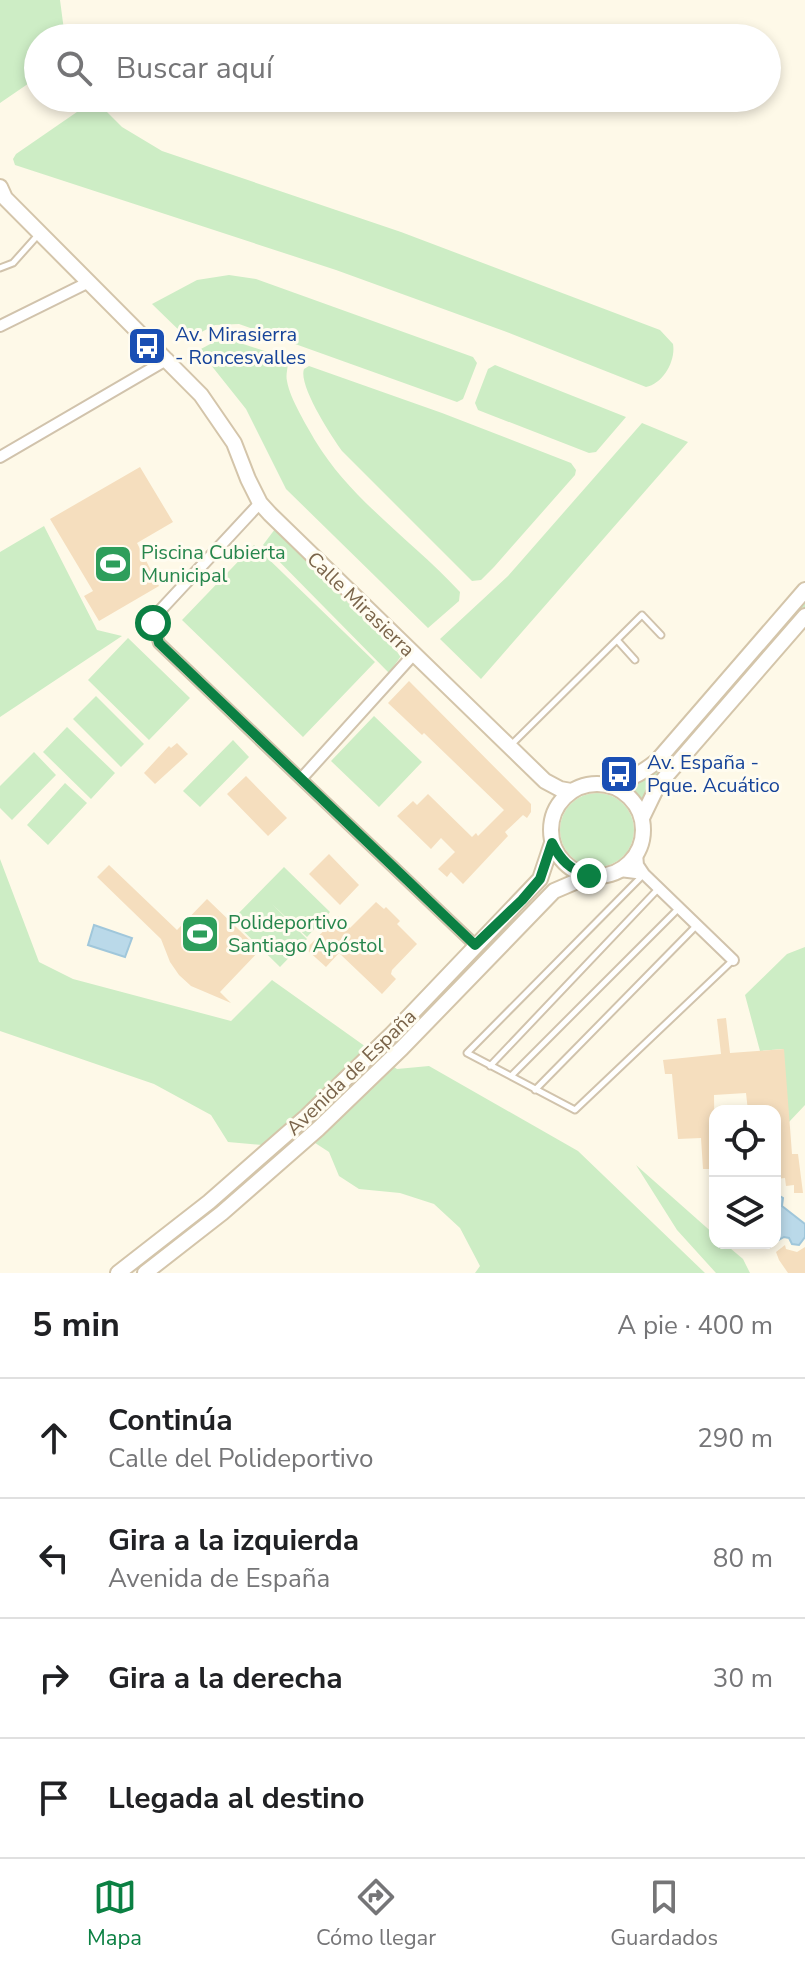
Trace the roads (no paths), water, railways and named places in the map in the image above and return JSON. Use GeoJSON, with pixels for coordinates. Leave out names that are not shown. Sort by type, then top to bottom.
{"type":"FeatureCollection","features":[{"type":"Feature","properties":{"kind":"main road","name":"Calle Mirasierra"},"geometry":{"type":"LineString","coordinates":[[2,194],[168,359],[217,415],[234,443],[260,503],[545,781],[571,791]]}},
{"type":"Feature","properties":{"kind":"main road"},"geometry":{"type":"LineString","coordinates":[[604,784],[628,795],[637,805],[643,833],[637,854],[620,871],[600,877],[589,876],[566,865],[552,843],[551,819],[556,808],[571,791],[581,786],[604,784],[618,783],[641,774],[657,761],[805,590]]}},
{"type":"Feature","properties":{"kind":"main road"},"geometry":{"type":"LineString","coordinates":[[642,818],[667,775],[805,616]]}},
{"type":"Feature","properties":{"kind":"main road","name":"Calle Mirasierra"},"geometry":{"type":"LineString","coordinates":[[545,781],[556,808]]}},
{"type":"Feature","properties":{"kind":"main road","name":"Avenida de España"},"geometry":{"type":"LineString","coordinates":[[118,1273],[209,1202],[306,1117],[393,1033],[540,879],[552,843]]}},
{"type":"Feature","properties":{"kind":"main road","name":"Avenida de España"},"geometry":{"type":"LineString","coordinates":[[145,1273],[222,1213],[318,1129],[402,1048],[554,891],[589,876]]}},
{"type":"Feature","properties":{"kind":"street"},"geometry":{"type":"LineString","coordinates":[[0,326],[89,282]]}},
{"type":"Feature","properties":{"kind":"street"},"geometry":{"type":"LineString","coordinates":[[0,457],[168,359]]}},
{"type":"Feature","properties":{"kind":"street"},"geometry":{"type":"LineString","coordinates":[[260,503],[156,615],[153,623],[159,643],[475,945]]}},
{"type":"Feature","properties":{"kind":"street"},"geometry":{"type":"LineString","coordinates":[[301,779],[413,655]]}},
{"type":"Feature","properties":{"kind":"street"},"geometry":{"type":"LineString","coordinates":[[637,854],[638,865],[644,874],[733,960]]}},
{"type":"Feature","properties":{"kind":"street"},"geometry":{"type":"LineString","coordinates":[[620,871],[644,874]]}},
{"type":"Feature","properties":{"kind":"lane"},"geometry":{"type":"LineString","coordinates":[[0,268],[13,263],[39,233]]}},
{"type":"Feature","properties":{"kind":"lane"},"geometry":{"type":"LineString","coordinates":[[509,747],[642,615],[661,635]]}},
{"type":"Feature","properties":{"kind":"lane"},"geometry":{"type":"LineString","coordinates":[[617,640],[635,660]]}},
{"type":"Feature","properties":{"kind":"lane"},"geometry":{"type":"LineString","coordinates":[[644,874],[467,1053],[575,1110],[733,960]]}},
{"type":"Feature","properties":{"kind":"lane"},"geometry":{"type":"LineString","coordinates":[[490,1066],[658,889]]}},
{"type":"Feature","properties":{"kind":"lane"},"geometry":{"type":"LineString","coordinates":[[510,1077],[680,908]]}},
{"type":"Feature","properties":{"kind":"lane"},"geometry":{"type":"LineString","coordinates":[[534,1090],[697,925]]}},
{"type":"Feature","properties":{"kind":"water"},"geometry":{"type":"Polygon","coordinates":[[[94,925],[132,938],[125,957],[88,945],[94,925]]]}},
{"type":"Feature","properties":{"kind":"water"},"geometry":{"type":"Polygon","coordinates":[[[781,1197],[782,1206],[805,1224],[805,1237],[799,1245],[792,1244],[789,1238],[781,1239],[781,1197]]]}},
{"type":"Feature","properties":{"kind":"place","name":"Av. Mirasierra - Roncesvalles"},"geometry":{"type":"Point","coordinates":[147,346]}},
{"type":"Feature","properties":{"kind":"place","name":"Piscina Cubierta Municipal"},"geometry":{"type":"Point","coordinates":[113,564]}},
{"type":"Feature","properties":{"kind":"place","name":"Av. España - Pque. Acuático"},"geometry":{"type":"Point","coordinates":[619,774]}},
{"type":"Feature","properties":{"kind":"place","name":"Polideportivo Santiago Apóstol"},"geometry":{"type":"Point","coordinates":[200,934]}}]}
